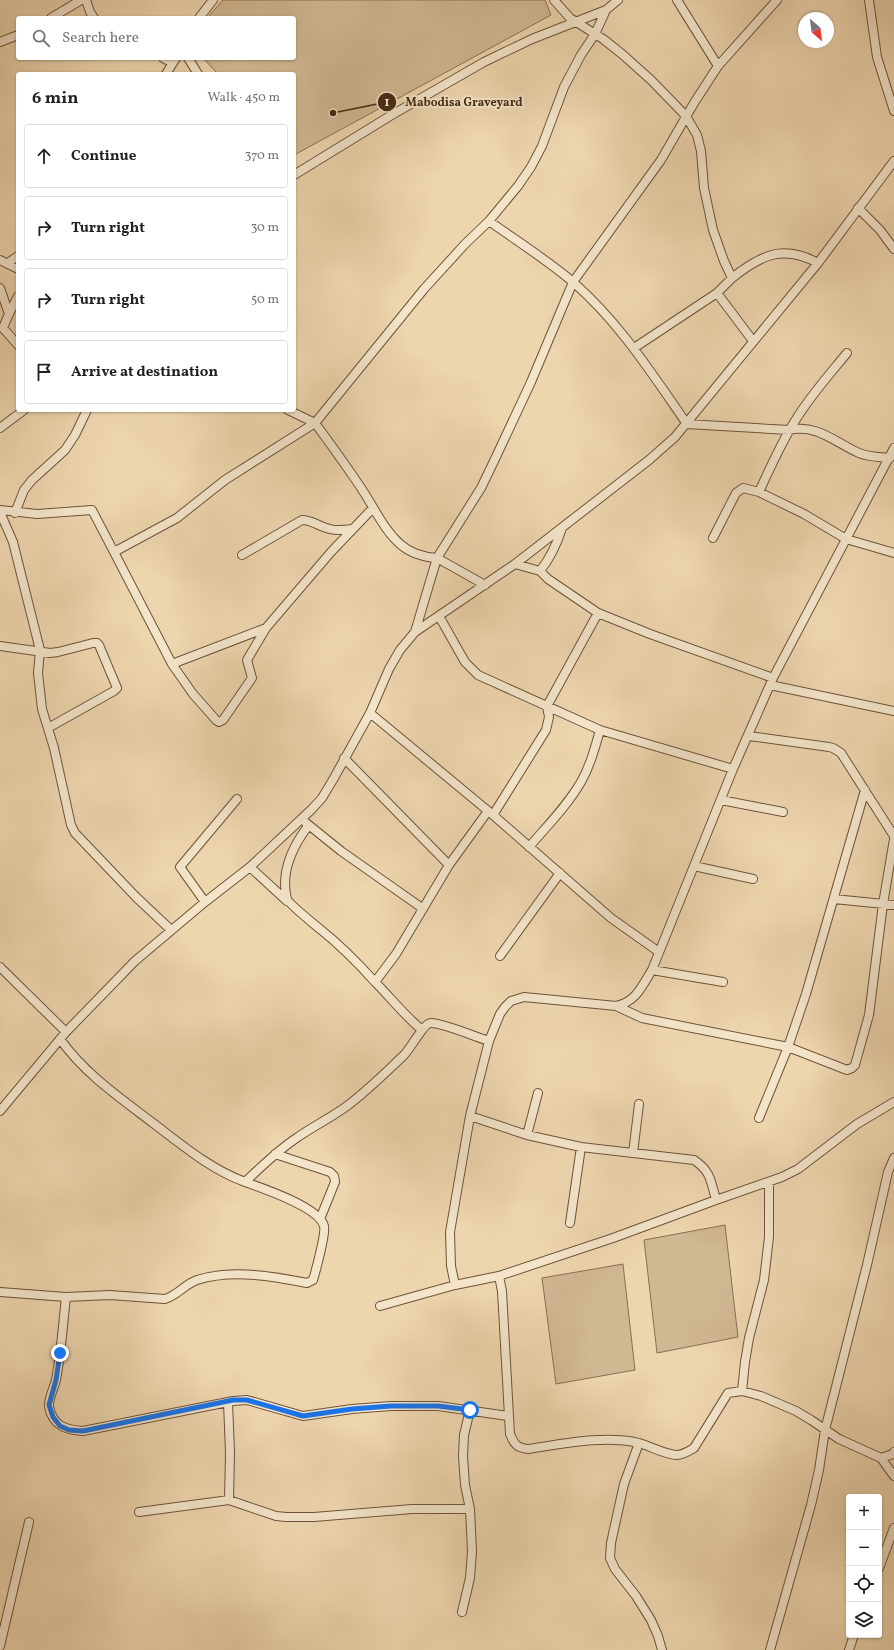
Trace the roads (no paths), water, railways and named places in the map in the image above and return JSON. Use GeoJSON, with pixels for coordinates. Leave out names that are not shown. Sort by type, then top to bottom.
{"type":"FeatureCollection","features":[{"type":"Feature","properties":{"kind":"street"},"geometry":{"type":"LineString","coordinates":[[54,16],[82,0]]}},
{"type":"Feature","properties":{"kind":"street"},"geometry":{"type":"LineString","coordinates":[[86,0],[93,16]]}},
{"type":"Feature","properties":{"kind":"street"},"geometry":{"type":"LineString","coordinates":[[201,16],[213,0]]}},
{"type":"Feature","properties":{"kind":"street"},"geometry":{"type":"LineString","coordinates":[[554,0],[575,22],[595,34],[622,54],[651,80],[686,116],[697,135],[701,152],[704,188],[713,230],[732,278]]}},
{"type":"Feature","properties":{"kind":"street"},"geometry":{"type":"LineString","coordinates":[[296,174],[434,90],[484,62],[525,42],[606,10],[618,0]]}},
{"type":"Feature","properties":{"kind":"street"},"geometry":{"type":"LineString","coordinates":[[677,0],[718,66]]}},
{"type":"Feature","properties":{"kind":"street"},"geometry":{"type":"LineString","coordinates":[[415,632],[437,558],[476,495],[495,459],[531,382],[573,282],[661,160],[686,116],[718,66],[777,0]]}},
{"type":"Feature","properties":{"kind":"street"},"geometry":{"type":"LineString","coordinates":[[869,0],[877,57],[894,111]]}},
{"type":"Feature","properties":{"kind":"street"},"geometry":{"type":"LineString","coordinates":[[114,552],[177,518],[224,480],[315,423],[424,289],[488,221],[518,186],[531,167],[542,146],[564,87],[581,55],[595,34],[606,10]]}},
{"type":"Feature","properties":{"kind":"street"},"geometry":{"type":"LineString","coordinates":[[0,42],[16,36]]}},
{"type":"Feature","properties":{"kind":"street"},"geometry":{"type":"LineString","coordinates":[[189,60],[197,72]]}},
{"type":"Feature","properties":{"kind":"street"},"geometry":{"type":"LineString","coordinates":[[167,72],[175,61]]}},
{"type":"Feature","properties":{"kind":"street"},"geometry":{"type":"LineString","coordinates":[[0,1112],[66,1032],[135,961],[205,902],[250,867],[302,819],[322,798],[370,713],[389,668],[400,650],[415,632],[515,564],[650,460],[675,437],[818,262],[894,161]]}},
{"type":"Feature","properties":{"kind":"street"},"geometry":{"type":"LineString","coordinates":[[858,208],[880,230],[894,249]]}},
{"type":"Feature","properties":{"kind":"street"},"geometry":{"type":"LineString","coordinates":[[488,221],[573,282],[609,319],[634,348],[687,424]]}},
{"type":"Feature","properties":{"kind":"street"},"geometry":{"type":"LineString","coordinates":[[634,348],[717,293],[732,278],[754,262],[772,255],[787,252],[798,254],[818,262]]}},
{"type":"Feature","properties":{"kind":"street"},"geometry":{"type":"LineString","coordinates":[[8,263],[16,257]]}},
{"type":"Feature","properties":{"kind":"street"},"geometry":{"type":"LineString","coordinates":[[0,260],[16,268]]}},
{"type":"Feature","properties":{"kind":"street"},"geometry":{"type":"LineString","coordinates":[[0,288],[9,314]]}},
{"type":"Feature","properties":{"kind":"street"},"geometry":{"type":"LineString","coordinates":[[717,293],[753,341]]}},
{"type":"Feature","properties":{"kind":"street"},"geometry":{"type":"LineString","coordinates":[[16,300],[2,331],[16,343]]}},
{"type":"Feature","properties":{"kind":"street"},"geometry":{"type":"LineString","coordinates":[[759,492],[789,430],[805,405],[847,352]]}},
{"type":"Feature","properties":{"kind":"street"},"geometry":{"type":"LineString","coordinates":[[0,428],[21,412]]}},
{"type":"Feature","properties":{"kind":"street"},"geometry":{"type":"LineString","coordinates":[[15,513],[24,490],[32,480],[65,450],[75,435],[86,412]]}},
{"type":"Feature","properties":{"kind":"street"},"geometry":{"type":"LineString","coordinates":[[292,412],[315,423],[343,462],[382,522],[400,544],[417,555],[437,558],[485,585]]}},
{"type":"Feature","properties":{"kind":"street"},"geometry":{"type":"LineString","coordinates":[[687,424],[789,430],[799,428],[810,429],[860,453],[890,458]]}},
{"type":"Feature","properties":{"kind":"street"},"geometry":{"type":"LineString","coordinates":[[455,1286],[451,1266],[450,1232],[470,1116],[489,1041],[505,1006],[516,998],[524,997],[616,1006],[622,1005],[637,995],[652,970],[733,768],[749,736],[771,681],[894,448]]}},
{"type":"Feature","properties":{"kind":"street"},"geometry":{"type":"LineString","coordinates":[[713,538],[736,493],[743,488],[759,492],[804,514],[846,539],[894,553]]}},
{"type":"Feature","properties":{"kind":"street"},"geometry":{"type":"LineString","coordinates":[[0,511],[37,514],[92,510],[172,664],[193,694],[219,722],[223,720],[252,678],[247,660],[266,628],[352,529],[373,508]]}},
{"type":"Feature","properties":{"kind":"street"},"geometry":{"type":"LineString","coordinates":[[0,511],[13,542],[40,650],[38,672],[42,709],[64,792],[68,817],[76,833],[136,897],[171,930]]}},
{"type":"Feature","properties":{"kind":"street"},"geometry":{"type":"LineString","coordinates":[[242,555],[302,520],[335,530],[352,529]]}},
{"type":"Feature","properties":{"kind":"street"},"geometry":{"type":"LineString","coordinates":[[540,571],[549,560],[555,548],[562,527]]}},
{"type":"Feature","properties":{"kind":"street"},"geometry":{"type":"LineString","coordinates":[[515,564],[540,571],[548,579],[598,614],[657,637],[771,681],[894,711]]}},
{"type":"Feature","properties":{"kind":"street"},"geometry":{"type":"LineString","coordinates":[[375,982],[396,954],[449,865],[490,813],[546,730],[549,717],[547,706],[598,614]]}},
{"type":"Feature","properties":{"kind":"street"},"geometry":{"type":"LineString","coordinates":[[439,616],[465,662],[475,673],[600,730],[733,768]]}},
{"type":"Feature","properties":{"kind":"street"},"geometry":{"type":"LineString","coordinates":[[172,664],[266,628]]}},
{"type":"Feature","properties":{"kind":"street"},"geometry":{"type":"LineString","coordinates":[[0,646],[40,650],[50,653],[97,643],[100,645],[117,685],[114,690],[48,728]]}},
{"type":"Feature","properties":{"kind":"street"},"geometry":{"type":"LineString","coordinates":[[370,713],[529,846],[611,918],[659,952]]}},
{"type":"Feature","properties":{"kind":"street"},"geometry":{"type":"LineString","coordinates":[[529,846],[568,802],[581,782],[590,763],[600,730]]}},
{"type":"Feature","properties":{"kind":"street"},"geometry":{"type":"LineString","coordinates":[[749,736],[833,748],[841,753],[894,836]]}},
{"type":"Feature","properties":{"kind":"street"},"geometry":{"type":"LineString","coordinates":[[344,758],[449,865]]}},
{"type":"Feature","properties":{"kind":"street"},"geometry":{"type":"LineString","coordinates":[[759,1118],[788,1047],[806,994],[865,790]]}},
{"type":"Feature","properties":{"kind":"street"},"geometry":{"type":"LineString","coordinates":[[205,902],[180,867],[237,799]]}},
{"type":"Feature","properties":{"kind":"street"},"geometry":{"type":"LineString","coordinates":[[721,800],[782,812]]}},
{"type":"Feature","properties":{"kind":"street"},"geometry":{"type":"LineString","coordinates":[[302,819],[308,826],[422,908]]}},
{"type":"Feature","properties":{"kind":"street"},"geometry":{"type":"LineString","coordinates":[[288,901],[285,888],[288,864],[297,841],[308,826]]}},
{"type":"Feature","properties":{"kind":"street"},"geometry":{"type":"LineString","coordinates":[[616,1006],[642,1018],[788,1047],[847,1070],[852,1068],[855,1065],[869,1015],[894,839]]}},
{"type":"Feature","properties":{"kind":"street"},"geometry":{"type":"LineString","coordinates":[[694,866],[753,879]]}},
{"type":"Feature","properties":{"kind":"street"},"geometry":{"type":"LineString","coordinates":[[250,867],[337,944],[375,982],[406,1017],[422,1030]]}},
{"type":"Feature","properties":{"kind":"street"},"geometry":{"type":"LineString","coordinates":[[500,956],[560,873]]}},
{"type":"Feature","properties":{"kind":"street"},"geometry":{"type":"LineString","coordinates":[[834,899],[894,905]]}},
{"type":"Feature","properties":{"kind":"street"},"geometry":{"type":"LineString","coordinates":[[0,967],[66,1032]]}},
{"type":"Feature","properties":{"kind":"street"},"geometry":{"type":"LineString","coordinates":[[652,970],[723,982]]}},
{"type":"Feature","properties":{"kind":"street"},"geometry":{"type":"LineString","coordinates":[[244,1182],[275,1154],[297,1137],[346,1106],[368,1088],[412,1047],[422,1030],[431,1023],[489,1041]]}},
{"type":"Feature","properties":{"kind":"street"},"geometry":{"type":"LineString","coordinates":[[0,1292],[66,1297],[110,1295],[165,1299],[174,1297],[196,1280],[230,1274],[274,1277],[307,1283],[313,1280],[324,1227],[320,1218],[288,1198],[228,1176],[199,1159],[95,1079],[71,1054],[60,1039]]}},
{"type":"Feature","properties":{"kind":"street"},"geometry":{"type":"LineString","coordinates":[[527,1135],[538,1093]]}},
{"type":"Feature","properties":{"kind":"street"},"geometry":{"type":"LineString","coordinates":[[380,1306],[499,1276],[613,1238],[769,1182],[798,1169],[857,1124],[894,1102]]}},
{"type":"Feature","properties":{"kind":"street"},"geometry":{"type":"LineString","coordinates":[[633,1153],[639,1104]]}},
{"type":"Feature","properties":{"kind":"street"},"geometry":{"type":"LineString","coordinates":[[470,1116],[527,1135],[581,1147],[694,1160],[703,1166],[708,1172],[716,1200]]}},
{"type":"Feature","properties":{"kind":"street"},"geometry":{"type":"LineString","coordinates":[[570,1223],[581,1147]]}},
{"type":"Feature","properties":{"kind":"street"},"geometry":{"type":"LineString","coordinates":[[275,1154],[330,1172],[334,1176],[335,1182],[320,1218]]}},
{"type":"Feature","properties":{"kind":"street"},"geometry":{"type":"LineString","coordinates":[[770,1650],[811,1505],[819,1470],[825,1430],[867,1265],[888,1172],[894,1158]]}},
{"type":"Feature","properties":{"kind":"street"},"geometry":{"type":"LineString","coordinates":[[742,1391],[748,1346],[764,1280],[769,1237],[769,1182]]}},
{"type":"Feature","properties":{"kind":"street"},"geometry":{"type":"LineString","coordinates":[[499,1276],[502,1291],[510,1434],[513,1442],[521,1449],[591,1441],[618,1441],[638,1443],[677,1455],[694,1448],[728,1393],[742,1391],[761,1396],[796,1411],[850,1445],[881,1458],[894,1476]]}},
{"type":"Feature","properties":{"kind":"street"},"geometry":{"type":"LineString","coordinates":[[66,1297],[56,1380],[49,1405],[53,1417],[60,1426],[69,1430],[83,1431],[228,1402],[247,1400],[303,1416],[352,1409],[391,1406],[438,1406],[508,1416]]}},
{"type":"Feature","properties":{"kind":"street"},"geometry":{"type":"LineString","coordinates":[[228,1402],[230,1453],[229,1500]]}},
{"type":"Feature","properties":{"kind":"street"},"geometry":{"type":"LineString","coordinates":[[462,1612],[470,1578],[472,1551],[470,1509],[465,1485],[463,1456],[464,1435],[470,1410]]}},
{"type":"Feature","properties":{"kind":"street"},"geometry":{"type":"LineString","coordinates":[[638,1443],[624,1484],[611,1543],[610,1558],[615,1569],[636,1596],[651,1620],[662,1650]]}},
{"type":"Feature","properties":{"kind":"street"},"geometry":{"type":"LineString","coordinates":[[881,1458],[894,1453]]}},
{"type":"Feature","properties":{"kind":"street"},"geometry":{"type":"LineString","coordinates":[[139,1512],[229,1500],[276,1516],[286,1517],[314,1517],[412,1509],[470,1509]]}},
{"type":"Feature","properties":{"kind":"street"},"geometry":{"type":"LineString","coordinates":[[0,1646],[28,1522]]}},
{"type":"Feature","properties":{"kind":"street"},"geometry":{"type":"LineString","coordinates":[[880,1566],[894,1528]]}},
{"type":"Feature","properties":{"kind":"street"},"geometry":{"type":"LineString","coordinates":[[849,1650],[853,1638]]}},
{"type":"Feature","properties":{"kind":"place","name":"Mabodisa Graveyard"},"geometry":{"type":"Point","coordinates":[333,113]}}]}
